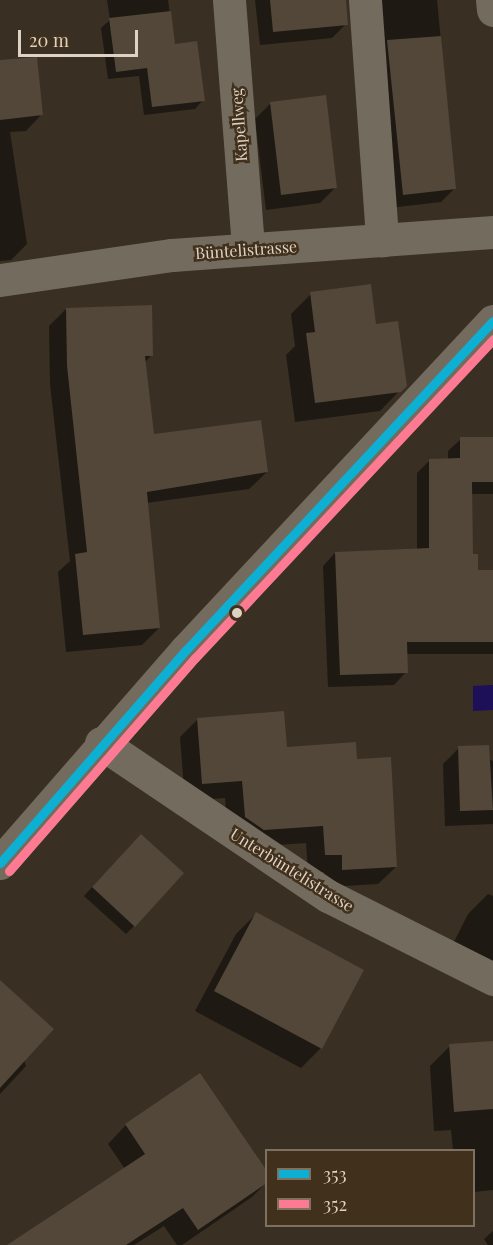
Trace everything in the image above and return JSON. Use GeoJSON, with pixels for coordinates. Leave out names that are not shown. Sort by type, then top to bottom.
{"type":"FeatureCollection","features":[{"type":"Feature","properties":{"kind":"street","name":"Kapellweg"},"geometry":{"type":"LineString","coordinates":[[230,0],[248,249]]}},
{"type":"Feature","properties":{"kind":"street"},"geometry":{"type":"LineString","coordinates":[[365,0],[382,240]]}},
{"type":"Feature","properties":{"kind":"street"},"geometry":{"type":"LineString","coordinates":[[492,0],[493,10]]}},
{"type":"Feature","properties":{"kind":"street","name":"Büntelistrasse"},"geometry":{"type":"LineString","coordinates":[[0,280],[125,260],[493,232]]}},
{"type":"Feature","properties":{"kind":"street"},"geometry":{"type":"LineString","coordinates":[[0,863],[101,743],[493,321]]}},
{"type":"Feature","properties":{"kind":"street","name":"Unterbüntelistrasse"},"geometry":{"type":"LineString","coordinates":[[101,743],[328,896],[493,979]]}},
{"type":"Feature","properties":{"kind":"shaded area"},"geometry":{"type":"Polygon","coordinates":[[[493,685],[493,710],[473,711],[473,686],[493,685]]]}},
{"type":"Feature","properties":{"kind":"building"},"geometry":{"type":"Polygon","coordinates":[[[270,0],[346,0],[348,25],[273,32],[270,0]]]}},
{"type":"Feature","properties":{"kind":"building"},"geometry":{"type":"Polygon","coordinates":[[[171,11],[175,44],[197,41],[205,101],[152,107],[147,68],[116,72],[109,18],[171,11]]]}},
{"type":"Feature","properties":{"kind":"building"},"geometry":{"type":"Polygon","coordinates":[[[441,36],[456,189],[403,195],[387,40],[441,36]]]}},
{"type":"Feature","properties":{"kind":"building"},"geometry":{"type":"Polygon","coordinates":[[[37,57],[43,115],[0,120],[0,60],[37,57]]]}},
{"type":"Feature","properties":{"kind":"building"},"geometry":{"type":"Polygon","coordinates":[[[326,95],[337,188],[281,195],[270,102],[326,95]]]}},
{"type":"Feature","properties":{"kind":"building"},"geometry":{"type":"Polygon","coordinates":[[[371,284],[376,324],[398,321],[407,386],[401,392],[315,403],[306,333],[315,332],[310,292],[371,284]]]}},
{"type":"Feature","properties":{"kind":"building"},"geometry":{"type":"Polygon","coordinates":[[[152,305],[153,356],[145,356],[154,434],[261,420],[268,472],[147,492],[160,628],[83,635],[75,554],[87,552],[67,366],[66,308],[152,305]]]}},
{"type":"Feature","properties":{"kind":"building"},"geometry":{"type":"Polygon","coordinates":[[[460,437],[493,437],[493,482],[472,482],[473,554],[478,554],[478,570],[493,570],[493,642],[407,642],[408,673],[340,675],[335,552],[429,548],[429,459],[460,458],[460,437]]]}},
{"type":"Feature","properties":{"kind":"building"},"geometry":{"type":"Polygon","coordinates":[[[284,711],[287,747],[356,742],[357,759],[391,757],[397,867],[342,870],[342,855],[325,855],[323,826],[264,830],[245,817],[242,781],[202,784],[197,718],[284,711]]]}},
{"type":"Feature","properties":{"kind":"building"},"geometry":{"type":"Polygon","coordinates":[[[489,745],[493,810],[460,811],[458,746],[489,745]]]}},
{"type":"Feature","properties":{"kind":"building"},"geometry":{"type":"Polygon","coordinates":[[[141,834],[184,873],[135,927],[92,887],[141,834]]]}},
{"type":"Feature","properties":{"kind":"building"},"geometry":{"type":"Polygon","coordinates":[[[256,912],[364,970],[322,1049],[214,991],[256,912]]]}},
{"type":"Feature","properties":{"kind":"building"},"geometry":{"type":"Polygon","coordinates":[[[0,980],[54,1029],[0,1088],[0,980]]]}},
{"type":"Feature","properties":{"kind":"building"},"geometry":{"type":"Polygon","coordinates":[[[493,1041],[493,1109],[454,1112],[449,1044],[493,1041]]]}},
{"type":"Feature","properties":{"kind":"building"},"geometry":{"type":"Polygon","coordinates":[[[200,1073],[265,1168],[265,1184],[198,1230],[183,1208],[126,1245],[7,1245],[145,1154],[125,1124],[200,1073]]]}},
{"type":"Feature","properties":{"kind":"transit line","name":"353"},"geometry":{"type":"LineString","coordinates":[[0,863],[186,650],[493,321]]}},
{"type":"Feature","properties":{"kind":"transit line","name":"352"},"geometry":{"type":"LineString","coordinates":[[9,871],[195,658],[493,339]]}}]}
